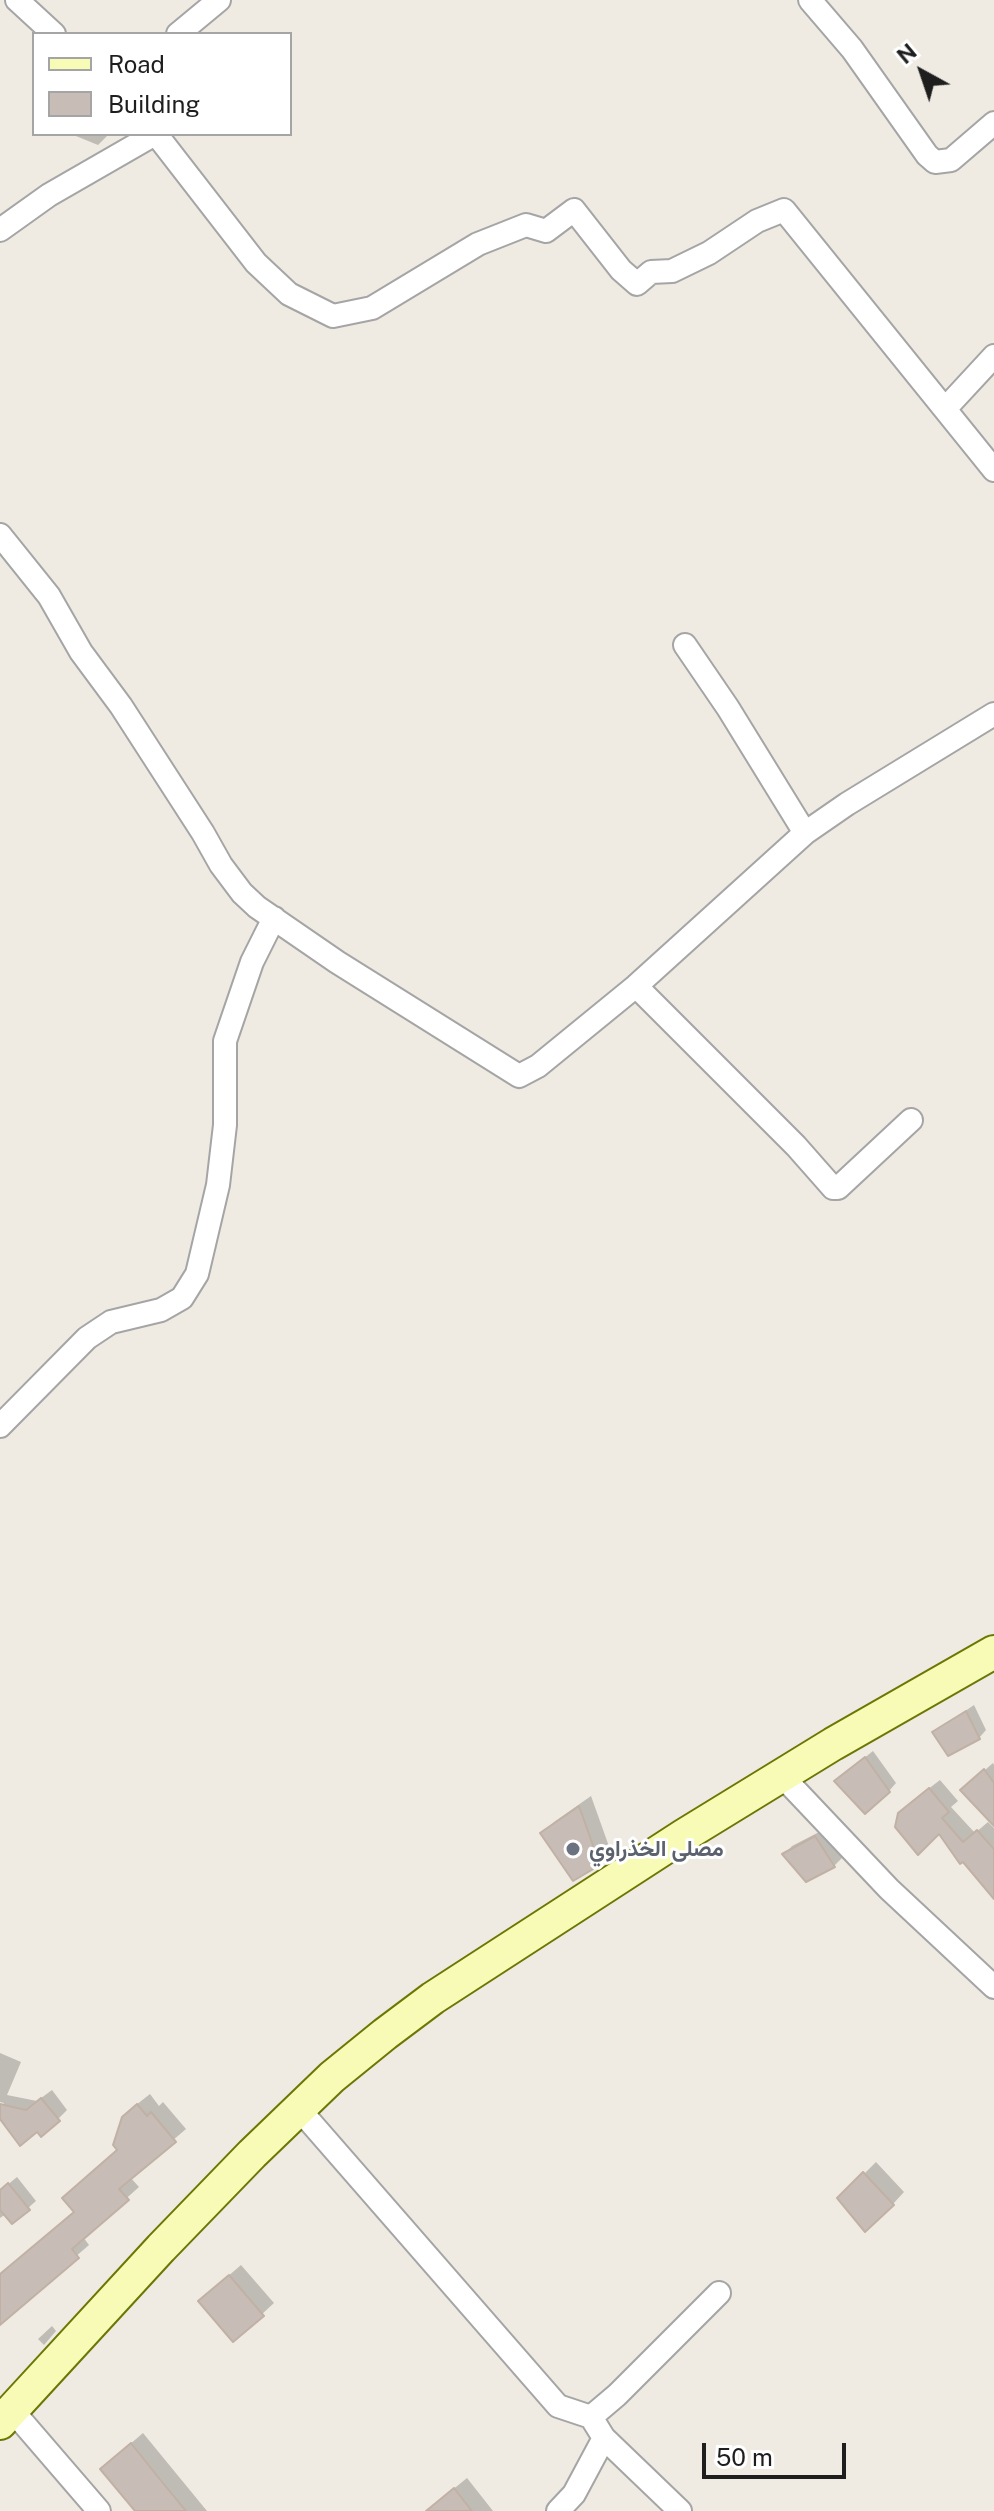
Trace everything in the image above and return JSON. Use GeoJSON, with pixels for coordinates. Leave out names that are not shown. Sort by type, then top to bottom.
{"type":"FeatureCollection","features":[{"type":"Feature","properties":{"kind":"street"},"geometry":{"type":"LineString","coordinates":[[17,0],[52,32]]}},
{"type":"Feature","properties":{"kind":"street"},"geometry":{"type":"LineString","coordinates":[[180,32],[219,0]]}},
{"type":"Feature","properties":{"kind":"street"},"geometry":{"type":"LineString","coordinates":[[810,0],[852,49],[935,162],[951,160],[994,123]]}},
{"type":"Feature","properties":{"kind":"street"},"geometry":{"type":"LineString","coordinates":[[0,230],[49,195],[152,136]]}},
{"type":"Feature","properties":{"kind":"street"},"geometry":{"type":"LineString","coordinates":[[157,136],[256,263],[289,294],[333,316],[372,308],[478,244],[526,225],[546,231],[574,210],[621,270],[637,284],[651,272],[672,271],[709,253],[757,221],[784,210],[994,470]]}},
{"type":"Feature","properties":{"kind":"street"},"geometry":{"type":"LineString","coordinates":[[945,409],[994,356]]}},
{"type":"Feature","properties":{"kind":"street"},"geometry":{"type":"LineString","coordinates":[[0,535],[49,596],[81,652],[145,742],[232,880],[257,907],[337,962],[519,1076],[538,1066],[636,986],[805,833],[994,714]]}},
{"type":"Feature","properties":{"kind":"street"},"geometry":{"type":"LineString","coordinates":[[685,645],[805,833]]}},
{"type":"Feature","properties":{"kind":"street"},"geometry":{"type":"LineString","coordinates":[[0,1426],[87,1338],[111,1322],[161,1310],[182,1298],[197,1274],[218,1185],[225,1125],[225,1041],[252,962],[274,918]]}},
{"type":"Feature","properties":{"kind":"street"},"geometry":{"type":"LineString","coordinates":[[636,986],[796,1146],[833,1188],[838,1188],[911,1120]]}},
{"type":"Feature","properties":{"kind":"street"},"geometry":{"type":"LineString","coordinates":[[99,2511],[6,2416],[161,2248],[332,2077],[433,1998],[683,1836],[994,1652]]}},
{"type":"Feature","properties":{"kind":"street"},"geometry":{"type":"LineString","coordinates":[[782,1776],[889,1889],[994,1987]]}},
{"type":"Feature","properties":{"kind":"street"},"geometry":{"type":"LineString","coordinates":[[299,2109],[558,2406],[591,2417],[604,2438],[680,2511]]}},
{"type":"Feature","properties":{"kind":"street"},"geometry":{"type":"LineString","coordinates":[[591,2417],[719,2293]]}},
{"type":"Feature","properties":{"kind":"street"},"geometry":{"type":"LineString","coordinates":[[558,2511],[574,2494],[604,2438]]}},
{"type":"Feature","properties":{"kind":"building"},"geometry":{"type":"Polygon","coordinates":[[[966,1711],[980,1739],[948,1756],[932,1732],[966,1711]]]}},
{"type":"Feature","properties":{"kind":"building"},"geometry":{"type":"Polygon","coordinates":[[[865,1757],[890,1792],[865,1814],[834,1781],[865,1757]]]}},
{"type":"Feature","properties":{"kind":"building"},"geometry":{"type":"Polygon","coordinates":[[[984,1769],[994,1783],[994,1826],[960,1790],[984,1769]]]}},
{"type":"Feature","properties":{"kind":"building"},"geometry":{"type":"Polygon","coordinates":[[[929,1788],[949,1812],[942,1818],[963,1842],[977,1830],[994,1849],[994,1899],[963,1862],[960,1864],[939,1834],[918,1855],[895,1827],[898,1813],[929,1788]]]}},
{"type":"Feature","properties":{"kind":"building","name":"مصلى الخذراوي"},"geometry":{"type":"Polygon","coordinates":[[[579,1806],[600,1865],[573,1881],[540,1833],[579,1806]]]}},
{"type":"Feature","properties":{"kind":"building"},"geometry":{"type":"Polygon","coordinates":[[[815,1836],[835,1867],[806,1882],[782,1854],[815,1836]]]}},
{"type":"Feature","properties":{"kind":"building"},"geometry":{"type":"Polygon","coordinates":[[[41,2098],[60,2121],[41,2137],[37,2132],[20,2146],[0,2119],[0,2104],[26,2110],[41,2098]]]}},
{"type":"Feature","properties":{"kind":"building"},"geometry":{"type":"Polygon","coordinates":[[[137,2104],[147,2116],[151,2112],[176,2142],[119,2189],[129,2200],[72,2249],[79,2258],[0,2325],[0,2274],[74,2212],[62,2198],[117,2150],[113,2145],[122,2117],[137,2104]]]}},
{"type":"Feature","properties":{"kind":"building"},"geometry":{"type":"Polygon","coordinates":[[[863,2172],[894,2205],[865,2232],[837,2198],[863,2172]]]}},
{"type":"Feature","properties":{"kind":"building"},"geometry":{"type":"Polygon","coordinates":[[[8,2183],[30,2210],[12,2224],[0,2210],[0,2190],[8,2183]]]}},
{"type":"Feature","properties":{"kind":"building"},"geometry":{"type":"Polygon","coordinates":[[[229,2275],[264,2316],[233,2342],[198,2301],[229,2275]]]}},
{"type":"Feature","properties":{"kind":"building"},"geometry":{"type":"Polygon","coordinates":[[[131,2443],[186,2511],[135,2511],[100,2469],[131,2443]]]}},
{"type":"Feature","properties":{"kind":"building"},"geometry":{"type":"Polygon","coordinates":[[[454,2488],[472,2511],[426,2511],[454,2488]]]}},
{"type":"Feature","properties":{"kind":"place","name":"مصلى الخذراوي"},"geometry":{"type":"Point","coordinates":[573,1849]}}]}
